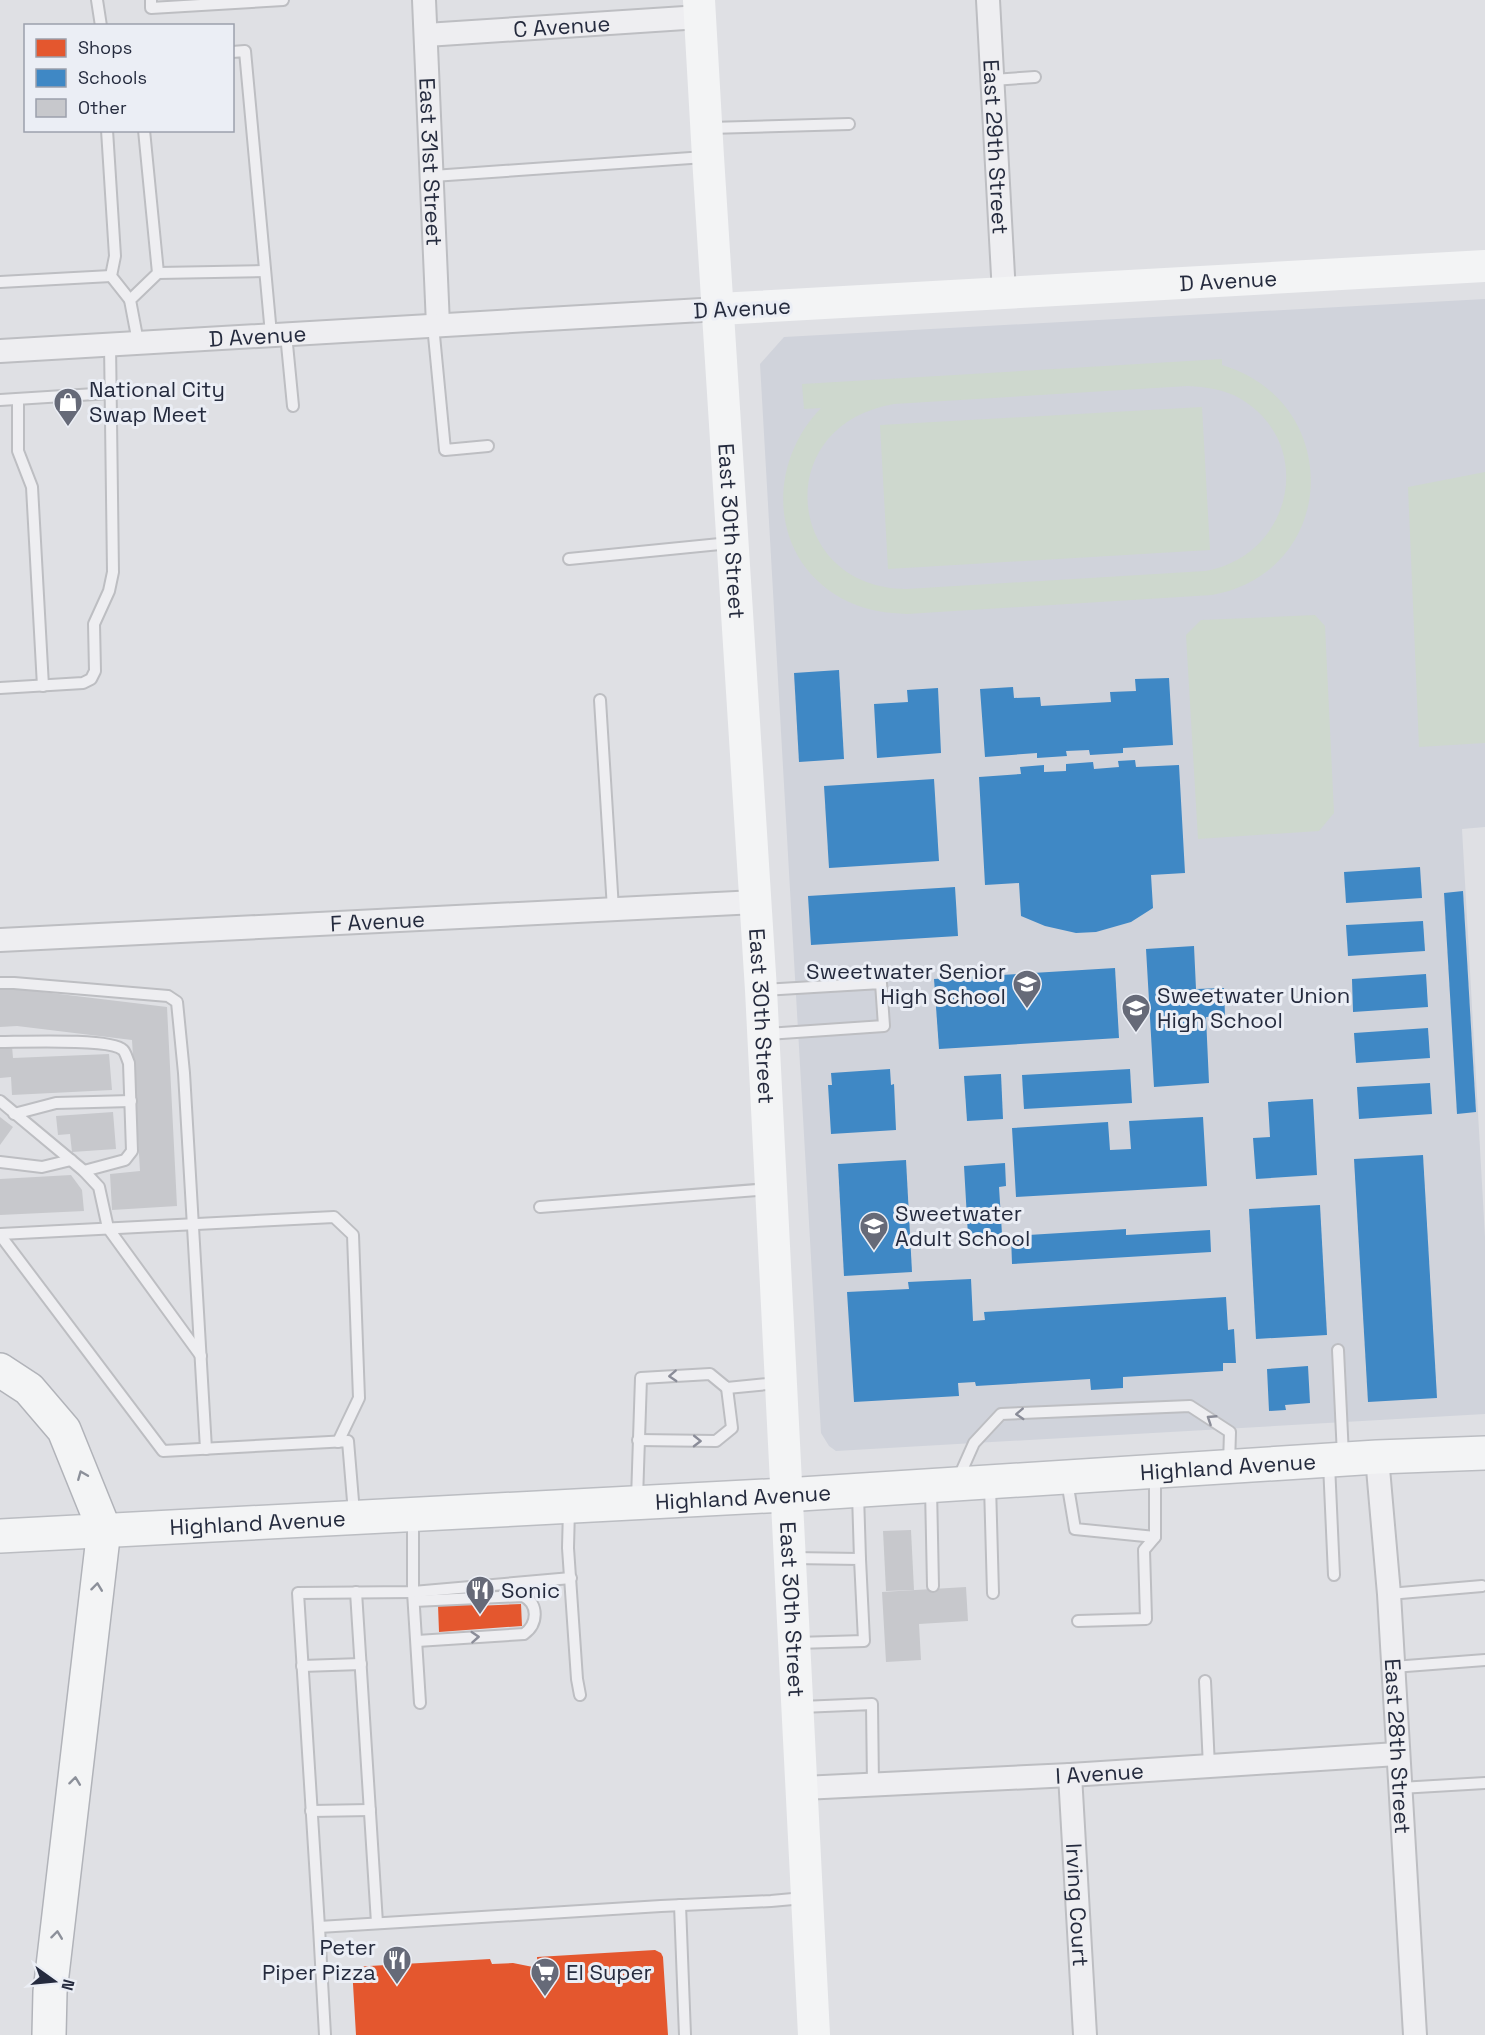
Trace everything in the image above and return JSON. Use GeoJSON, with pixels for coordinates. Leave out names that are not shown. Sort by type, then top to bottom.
{"type":"FeatureCollection","features":[{"type":"Feature","properties":{"kind":"main road","name":"East 30th Street"},"geometry":{"type":"LineString","coordinates":[[700,9],[764,1034],[785,1495],[803,1788],[814,2035]]}},
{"type":"Feature","properties":{"kind":"main road","name":"D Avenue"},"geometry":{"type":"LineString","coordinates":[[719,309],[1485,266]]}},
{"type":"Feature","properties":{"kind":"main road"},"geometry":{"type":"LineString","coordinates":[[0,1370],[29,1389],[64,1430],[104,1529],[50,1992],[49,2035]]}},
{"type":"Feature","properties":{"kind":"main road","name":"Highland Avenue"},"geometry":{"type":"LineString","coordinates":[[0,1536],[785,1495],[1377,1457],[1485,1453]]}},
{"type":"Feature","properties":{"kind":"street","name":"East 31st Street"},"geometry":{"type":"LineString","coordinates":[[424,0],[432,176],[435,325]]}},
{"type":"Feature","properties":{"kind":"street","name":"East 29th Street"},"geometry":{"type":"LineString","coordinates":[[988,0],[1004,294]]}},
{"type":"Feature","properties":{"kind":"street","name":"C Avenue"},"geometry":{"type":"LineString","coordinates":[[426,35],[700,9]]}},
{"type":"Feature","properties":{"kind":"street","name":"D Avenue"},"geometry":{"type":"LineString","coordinates":[[0,351],[719,309]]}},
{"type":"Feature","properties":{"kind":"street","name":"F Avenue"},"geometry":{"type":"LineString","coordinates":[[0,940],[756,902]]}},
{"type":"Feature","properties":{"kind":"street","name":"East 28th Street"},"geometry":{"type":"LineString","coordinates":[[1377,1457],[1389,1594],[1415,2035]]}},
{"type":"Feature","properties":{"kind":"street","name":"I Avenue"},"geometry":{"type":"LineString","coordinates":[[803,1788],[1070,1775],[1397,1754]]}},
{"type":"Feature","properties":{"kind":"street","name":"Irving Court"},"geometry":{"type":"LineString","coordinates":[[1070,1775],[1085,2035]]}},
{"type":"Feature","properties":{"kind":"lane"},"geometry":{"type":"LineString","coordinates":[[97,0],[101,24]]}},
{"type":"Feature","properties":{"kind":"lane"},"geometry":{"type":"LineString","coordinates":[[151,0],[151,8],[283,0]]}},
{"type":"Feature","properties":{"kind":"lane"},"geometry":{"type":"LineString","coordinates":[[234,52],[245,51],[265,271],[293,406]]}},
{"type":"Feature","properties":{"kind":"lane"},"geometry":{"type":"LineString","coordinates":[[993,80],[1035,77]]}},
{"type":"Feature","properties":{"kind":"lane"},"geometry":{"type":"LineString","coordinates":[[432,176],[849,124]]}},
{"type":"Feature","properties":{"kind":"lane"},"geometry":{"type":"LineString","coordinates":[[107,132],[115,256],[111,276],[130,300],[138,342]]}},
{"type":"Feature","properties":{"kind":"lane"},"geometry":{"type":"LineString","coordinates":[[144,132],[158,273]]}},
{"type":"Feature","properties":{"kind":"lane"},"geometry":{"type":"LineString","coordinates":[[130,300],[158,273],[265,271]]}},
{"type":"Feature","properties":{"kind":"lane"},"geometry":{"type":"LineString","coordinates":[[0,282],[111,276]]}},
{"type":"Feature","properties":{"kind":"lane"},"geometry":{"type":"LineString","coordinates":[[435,325],[444,450],[488,446]]}},
{"type":"Feature","properties":{"kind":"lane"},"geometry":{"type":"LineString","coordinates":[[0,688],[83,683],[91,679],[95,671],[94,624],[109,591],[113,572],[110,344]]}},
{"type":"Feature","properties":{"kind":"lane"},"geometry":{"type":"LineString","coordinates":[[0,400],[111,393]]}},
{"type":"Feature","properties":{"kind":"lane"},"geometry":{"type":"LineString","coordinates":[[18,399],[18,452],[32,487],[44,686]]}},
{"type":"Feature","properties":{"kind":"lane"},"geometry":{"type":"LineString","coordinates":[[569,559],[734,543]]}},
{"type":"Feature","properties":{"kind":"lane"},"geometry":{"type":"LineString","coordinates":[[600,700],[612,909]]}},
{"type":"Feature","properties":{"kind":"lane"},"geometry":{"type":"LineString","coordinates":[[0,983],[168,996],[177,1002],[194,1224],[206,1449]]}},
{"type":"Feature","properties":{"kind":"lane"},"geometry":{"type":"LineString","coordinates":[[761,990],[881,983],[884,1026],[764,1034]]}},
{"type":"Feature","properties":{"kind":"lane"},"geometry":{"type":"LineString","coordinates":[[0,1042],[74,1042],[116,1046],[123,1051],[129,1063],[132,1151],[125,1160],[84,1171]]}},
{"type":"Feature","properties":{"kind":"lane"},"geometry":{"type":"LineString","coordinates":[[0,1101],[84,1171],[99,1187],[108,1228],[201,1356]]}},
{"type":"Feature","properties":{"kind":"lane"},"geometry":{"type":"LineString","coordinates":[[14,1114],[56,1103],[131,1101]]}},
{"type":"Feature","properties":{"kind":"lane"},"geometry":{"type":"LineString","coordinates":[[0,1162],[42,1167],[71,1160]]}},
{"type":"Feature","properties":{"kind":"lane"},"geometry":{"type":"LineString","coordinates":[[540,1207],[772,1189]]}},
{"type":"Feature","properties":{"kind":"lane"},"geometry":{"type":"LineString","coordinates":[[0,1234],[334,1217],[353,1235],[359,1398],[338,1442]]}},
{"type":"Feature","properties":{"kind":"lane"},"geometry":{"type":"LineString","coordinates":[[0,1234],[163,1451],[348,1441],[354,1516]]}},
{"type":"Feature","properties":{"kind":"lane"},"geometry":{"type":"LineString","coordinates":[[1334,1575],[1338,1350]]}},
{"type":"Feature","properties":{"kind":"lane"},"geometry":{"type":"LineString","coordinates":[[637,1502],[640,1378],[710,1374],[727,1388],[732,1428],[716,1441],[639,1440]]}},
{"type":"Feature","properties":{"kind":"lane"},"geometry":{"type":"LineString","coordinates":[[727,1388],[780,1383]]}},
{"type":"Feature","properties":{"kind":"lane"},"geometry":{"type":"LineString","coordinates":[[933,1586],[943,1485],[974,1443],[1001,1414],[1190,1406],[1230,1432],[1229,1467]]}},
{"type":"Feature","properties":{"kind":"lane"},"geometry":{"type":"LineString","coordinates":[[1078,1621],[1146,1619],[1144,1550],[1155,1537],[1155,1472]]}},
{"type":"Feature","properties":{"kind":"lane"},"geometry":{"type":"LineString","coordinates":[[1066,1477],[1075,1529],[1155,1537]]}},
{"type":"Feature","properties":{"kind":"lane"},"geometry":{"type":"LineString","coordinates":[[989,1482],[993,1593]]}},
{"type":"Feature","properties":{"kind":"lane"},"geometry":{"type":"LineString","coordinates":[[794,1644],[864,1641],[857,1490]]}},
{"type":"Feature","properties":{"kind":"lane"},"geometry":{"type":"LineString","coordinates":[[569,1505],[568,1548],[580,1695]]}},
{"type":"Feature","properties":{"kind":"lane"},"geometry":{"type":"LineString","coordinates":[[413,1514],[414,1597],[420,1703]]}},
{"type":"Feature","properties":{"kind":"lane"},"geometry":{"type":"LineString","coordinates":[[789,1558],[861,1559]]}},
{"type":"Feature","properties":{"kind":"lane"},"geometry":{"type":"LineString","coordinates":[[414,1597],[570,1578]]}},
{"type":"Feature","properties":{"kind":"lane"},"geometry":{"type":"LineString","coordinates":[[1389,1594],[1482,1586]]}},
{"type":"Feature","properties":{"kind":"lane"},"geometry":{"type":"LineString","coordinates":[[356,1592],[378,1923]]}},
{"type":"Feature","properties":{"kind":"lane"},"geometry":{"type":"LineString","coordinates":[[325,2035],[298,1593],[356,1592],[414,1597],[518,1596],[527,1598],[535,1611],[534,1623],[531,1629],[524,1634],[417,1641]]}},
{"type":"Feature","properties":{"kind":"lane"},"geometry":{"type":"LineString","coordinates":[[1393,1667],[1485,1660]]}},
{"type":"Feature","properties":{"kind":"lane"},"geometry":{"type":"LineString","coordinates":[[302,1666],[361,1664]]}},
{"type":"Feature","properties":{"kind":"lane"},"geometry":{"type":"LineString","coordinates":[[1205,1681],[1209,1767]]}},
{"type":"Feature","properties":{"kind":"lane"},"geometry":{"type":"LineString","coordinates":[[798,1707],[872,1704],[873,1785]]}},
{"type":"Feature","properties":{"kind":"lane"},"geometry":{"type":"LineString","coordinates":[[1400,1788],[1485,1784]]}},
{"type":"Feature","properties":{"kind":"lane"},"geometry":{"type":"LineString","coordinates":[[312,1811],[370,1810]]}},
{"type":"Feature","properties":{"kind":"lane"},"geometry":{"type":"LineString","coordinates":[[319,1927],[680,1905],[771,1902],[808,1897]]}},
{"type":"Feature","properties":{"kind":"lane"},"geometry":{"type":"LineString","coordinates":[[680,1905],[685,2035]]}},
{"type":"Feature","properties":{"kind":"shaded area","name":"Sweetwater Union High School"},"geometry":{"type":"Polygon","coordinates":[[[1485,299],[1485,827],[1462,829],[1485,1237],[1485,1414],[836,1451],[829,1446],[821,1433],[760,364],[784,337],[1485,299]]]}},
{"type":"Feature","properties":{"kind":"shaded area"},"geometry":{"type":"Polygon","coordinates":[[[1222,359],[1222,365],[1262,385],[1290,413],[1306,448],[1311,485],[1303,522],[1284,555],[1254,580],[1212,595],[907,614],[863,608],[823,585],[803,564],[790,540],[784,513],[784,486],[790,458],[803,432],[821,408],[804,409],[802,384],[1222,359]],[[1188,386],[894,404],[854,418],[826,442],[811,472],[808,504],[816,536],[836,563],[866,582],[906,589],[1205,571],[1235,561],[1258,544],[1275,522],[1284,497],[1286,470],[1280,443],[1265,419],[1241,399],[1215,389],[1188,386]]]}},
{"type":"Feature","properties":{"kind":"shaded area"},"geometry":{"type":"Polygon","coordinates":[[[1202,407],[1210,550],[888,569],[880,425],[1202,407]]]}},
{"type":"Feature","properties":{"kind":"shaded area"},"geometry":{"type":"Polygon","coordinates":[[[1485,472],[1485,743],[1419,747],[1408,487],[1485,472]]]}},
{"type":"Feature","properties":{"kind":"shaded area"},"geometry":{"type":"Polygon","coordinates":[[[1315,615],[1325,626],[1334,813],[1319,831],[1198,839],[1186,635],[1201,620],[1315,615]]]}},
{"type":"Feature","properties":{"kind":"building: Shops","name":"Sonic"},"geometry":{"type":"Polygon","coordinates":[[[475,1603],[475,1606],[521,1604],[522,1626],[439,1632],[438,1605],[475,1603]]]}},
{"type":"Feature","properties":{"kind":"building: Shops"},"geometry":{"type":"Polygon","coordinates":[[[655,1950],[663,1957],[668,2035],[356,2035],[352,1967],[490,1959],[492,1964],[513,1963],[538,1968],[537,1957],[655,1950]]]}},
{"type":"Feature","properties":{"kind":"building: Schools"},"geometry":{"type":"Polygon","coordinates":[[[839,670],[844,759],[799,762],[794,673],[839,670]]]}},
{"type":"Feature","properties":{"kind":"building: Schools"},"geometry":{"type":"Polygon","coordinates":[[[1169,678],[1173,745],[1123,748],[1123,753],[1090,755],[1089,750],[1066,751],[1067,756],[1037,758],[1037,753],[985,757],[980,689],[1013,687],[1014,698],[1040,697],[1041,706],[1111,702],[1110,692],[1136,691],[1135,679],[1169,678]]]}},
{"type":"Feature","properties":{"kind":"building: Schools"},"geometry":{"type":"Polygon","coordinates":[[[938,688],[941,753],[877,758],[874,704],[908,702],[907,690],[938,688]]]}},
{"type":"Feature","properties":{"kind":"building: Schools"},"geometry":{"type":"Polygon","coordinates":[[[1135,760],[1136,767],[1179,765],[1185,873],[1151,875],[1153,908],[1131,922],[1096,932],[1076,933],[1045,926],[1021,916],[1019,883],[985,885],[979,777],[1021,774],[1020,767],[1044,765],[1044,772],[1066,771],[1066,764],[1093,762],[1094,769],[1119,767],[1118,761],[1135,760]]]}},
{"type":"Feature","properties":{"kind":"building: Schools"},"geometry":{"type":"Polygon","coordinates":[[[934,779],[939,861],[829,868],[824,786],[934,779]]]}},
{"type":"Feature","properties":{"kind":"building: Schools"},"geometry":{"type":"Polygon","coordinates":[[[1420,867],[1422,898],[1346,903],[1344,872],[1420,867]]]}},
{"type":"Feature","properties":{"kind":"building: Schools"},"geometry":{"type":"Polygon","coordinates":[[[955,887],[958,936],[811,945],[808,896],[955,887]]]}},
{"type":"Feature","properties":{"kind":"building: Schools"},"geometry":{"type":"Polygon","coordinates":[[[1463,891],[1476,1112],[1457,1114],[1444,893],[1463,891]]]}},
{"type":"Feature","properties":{"kind":"building: Schools"},"geometry":{"type":"Polygon","coordinates":[[[1423,921],[1425,951],[1348,956],[1346,925],[1423,921]]]}},
{"type":"Feature","properties":{"kind":"building: Schools"},"geometry":{"type":"Polygon","coordinates":[[[1194,946],[1196,989],[1224,988],[1225,1016],[1206,1017],[1209,1083],[1154,1087],[1146,949],[1194,946]]]}},
{"type":"Feature","properties":{"kind":"building: Schools","name":"Sweetwater Senior High School"},"geometry":{"type":"Polygon","coordinates":[[[1115,968],[1119,1038],[939,1049],[934,979],[1115,968]]]}},
{"type":"Feature","properties":{"kind":"building: Schools"},"geometry":{"type":"Polygon","coordinates":[[[1426,974],[1428,1007],[1353,1012],[1352,979],[1426,974]]]}},
{"type":"Feature","properties":{"kind":"building: Schools"},"geometry":{"type":"Polygon","coordinates":[[[1428,1028],[1430,1058],[1356,1063],[1354,1033],[1428,1028]]]}},
{"type":"Feature","properties":{"kind":"building: Schools"},"geometry":{"type":"Polygon","coordinates":[[[890,1069],[891,1085],[894,1084],[896,1130],[831,1134],[828,1085],[832,1085],[831,1073],[890,1069]]]}},
{"type":"Feature","properties":{"kind":"building: Schools"},"geometry":{"type":"Polygon","coordinates":[[[1130,1069],[1132,1103],[1024,1109],[1022,1075],[1130,1069]]]}},
{"type":"Feature","properties":{"kind":"building: Schools"},"geometry":{"type":"Polygon","coordinates":[[[1001,1074],[1003,1119],[967,1121],[964,1076],[1001,1074]]]}},
{"type":"Feature","properties":{"kind":"building: Schools"},"geometry":{"type":"Polygon","coordinates":[[[1430,1083],[1432,1114],[1359,1119],[1357,1087],[1430,1083]]]}},
{"type":"Feature","properties":{"kind":"building: Schools"},"geometry":{"type":"Polygon","coordinates":[[[1313,1099],[1317,1175],[1256,1179],[1253,1138],[1270,1137],[1268,1102],[1313,1099]]]}},
{"type":"Feature","properties":{"kind":"building: Schools"},"geometry":{"type":"Polygon","coordinates":[[[1203,1117],[1207,1186],[1016,1197],[1012,1128],[1108,1122],[1110,1150],[1131,1149],[1129,1121],[1203,1117]]]}},
{"type":"Feature","properties":{"kind":"building: Schools"},"geometry":{"type":"Polygon","coordinates":[[[1423,1155],[1437,1398],[1368,1402],[1354,1159],[1423,1155]]]}},
{"type":"Feature","properties":{"kind":"building: Schools"},"geometry":{"type":"Polygon","coordinates":[[[906,1160],[912,1272],[844,1276],[838,1164],[906,1160]]]}},
{"type":"Feature","properties":{"kind":"building: Schools"},"geometry":{"type":"Polygon","coordinates":[[[1005,1163],[1006,1186],[999,1187],[1002,1234],[968,1236],[964,1166],[1005,1163]]]}},
{"type":"Feature","properties":{"kind":"building: Schools"},"geometry":{"type":"Polygon","coordinates":[[[1320,1205],[1327,1335],[1256,1339],[1249,1209],[1320,1205]]]}},
{"type":"Feature","properties":{"kind":"building: Schools"},"geometry":{"type":"Polygon","coordinates":[[[1126,1229],[1126,1235],[1210,1230],[1211,1252],[1012,1264],[1011,1236],[1126,1229]]]}},
{"type":"Feature","properties":{"kind":"building: Schools"},"geometry":{"type":"Polygon","coordinates":[[[971,1279],[973,1321],[985,1320],[984,1312],[1226,1297],[1228,1330],[1234,1329],[1236,1363],[1223,1363],[1223,1371],[1123,1377],[1123,1388],[1091,1390],[1090,1379],[976,1386],[975,1382],[958,1383],[959,1396],[854,1402],[847,1292],[909,1289],[908,1282],[971,1279]]]}},
{"type":"Feature","properties":{"kind":"building: Schools"},"geometry":{"type":"Polygon","coordinates":[[[1308,1366],[1310,1403],[1285,1405],[1286,1410],[1269,1411],[1267,1369],[1308,1366]]]}},
{"type":"Feature","properties":{"kind":"building: Other"},"geometry":{"type":"Polygon","coordinates":[[[18,989],[167,1007],[177,1206],[112,1210],[110,1174],[140,1171],[132,1040],[17,1026],[0,1027],[0,990],[18,989]]]}},
{"type":"Feature","properties":{"kind":"building: Other"},"geometry":{"type":"Polygon","coordinates":[[[0,1046],[12,1046],[13,1058],[109,1054],[112,1090],[12,1095],[11,1077],[0,1078],[0,1046]]]}},
{"type":"Feature","properties":{"kind":"building: Other"},"geometry":{"type":"Polygon","coordinates":[[[113,1112],[116,1149],[72,1152],[70,1134],[58,1135],[56,1116],[113,1112]]]}},
{"type":"Feature","properties":{"kind":"building: Other"},"geometry":{"type":"Polygon","coordinates":[[[0,1117],[13,1127],[0,1145],[0,1117]]]}},
{"type":"Feature","properties":{"kind":"building: Other"},"geometry":{"type":"Polygon","coordinates":[[[71,1175],[82,1190],[84,1211],[0,1215],[0,1179],[71,1175]]]}},
{"type":"Feature","properties":{"kind":"building: Other"},"geometry":{"type":"Polygon","coordinates":[[[911,1530],[914,1590],[886,1591],[883,1531],[911,1530]]]}},
{"type":"Feature","properties":{"kind":"building: Other"},"geometry":{"type":"Polygon","coordinates":[[[966,1587],[968,1621],[919,1624],[921,1660],[886,1662],[882,1592],[966,1587]]]}},
{"type":"Feature","properties":{"kind":"place","name":"National City Swap Meet"},"geometry":{"type":"Point","coordinates":[68,428]}},
{"type":"Feature","properties":{"kind":"place","name":"Sweetwater Senior High School"},"geometry":{"type":"Point","coordinates":[1027,1010]}},
{"type":"Feature","properties":{"kind":"place","name":"Sweetwater Union High School"},"geometry":{"type":"Point","coordinates":[1136,1034]}},
{"type":"Feature","properties":{"kind":"place","name":"Sweetwater Adult School"},"geometry":{"type":"Point","coordinates":[874,1252]}},
{"type":"Feature","properties":{"kind":"place","name":"Sonic"},"geometry":{"type":"Point","coordinates":[480,1616]}},
{"type":"Feature","properties":{"kind":"place","name":"Peter Piper Pizza"},"geometry":{"type":"Point","coordinates":[397,1986]}},
{"type":"Feature","properties":{"kind":"place","name":"El Super"},"geometry":{"type":"Point","coordinates":[545,1998]}}]}
